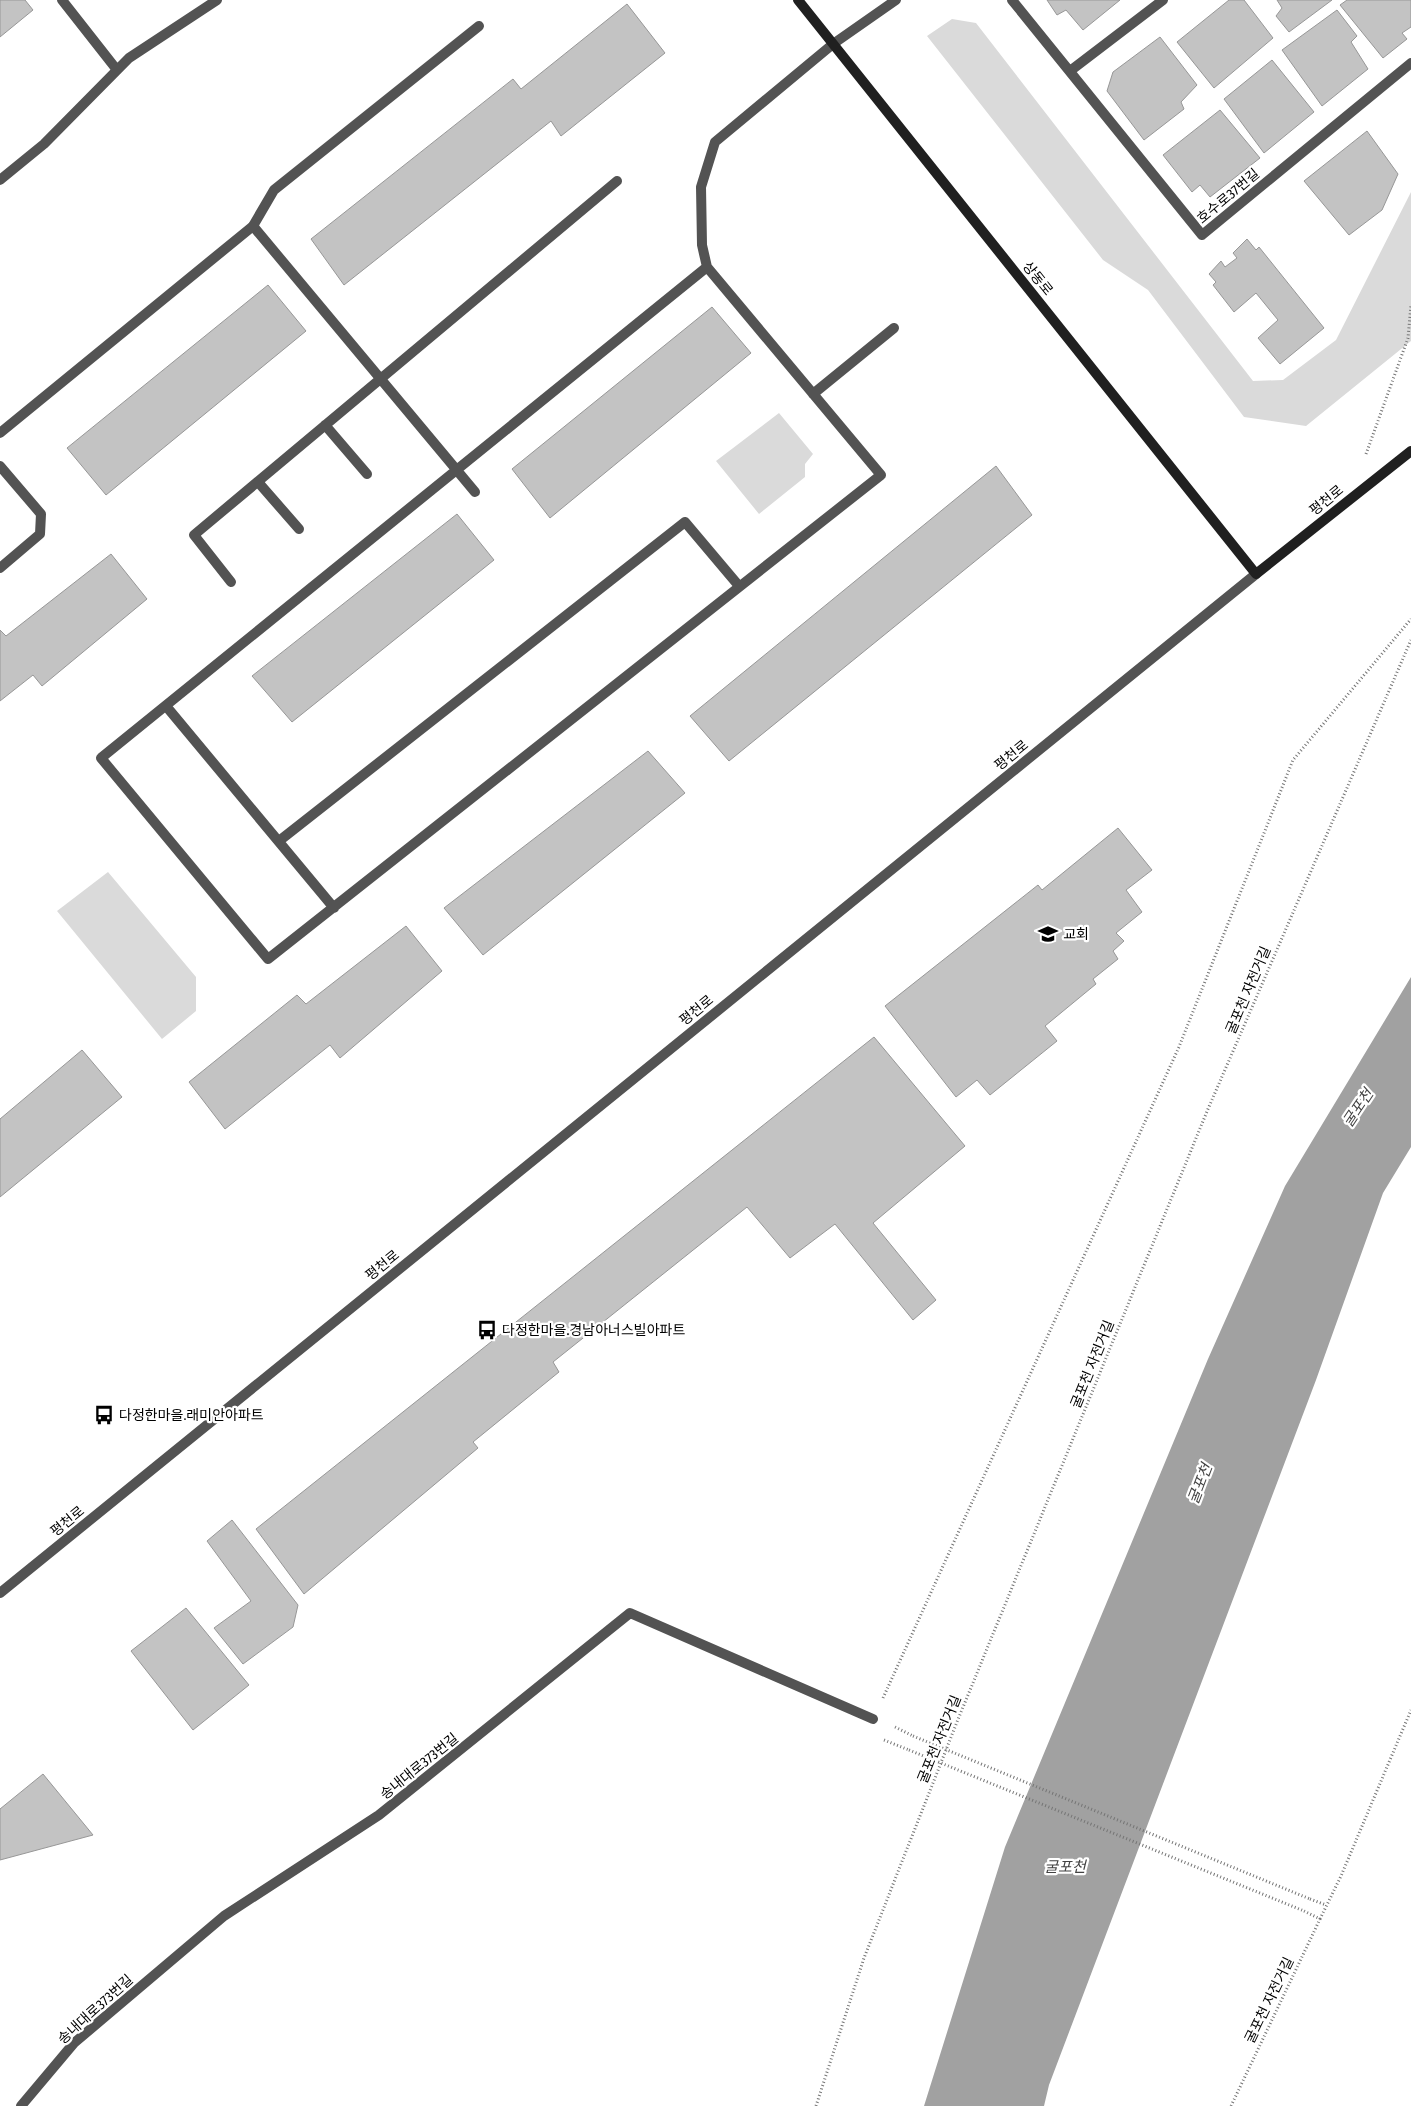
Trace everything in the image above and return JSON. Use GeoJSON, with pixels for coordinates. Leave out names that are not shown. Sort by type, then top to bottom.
{"type":"FeatureCollection","features":[{"type":"Feature","properties":{"kind":"street"},"geometry":{"type":"LineString","coordinates":[[62,0],[117,70]]}},
{"type":"Feature","properties":{"kind":"street"},"geometry":{"type":"LineString","coordinates":[[0,180],[44,144],[129,58],[217,0]]}},
{"type":"Feature","properties":{"kind":"street","name":"상동로"},"geometry":{"type":"LineString","coordinates":[[798,0],[1256,574]]}},
{"type":"Feature","properties":{"kind":"street"},"geometry":{"type":"LineString","coordinates":[[707,267],[101,758],[268,960],[881,475],[707,267],[702,244],[701,187],[715,142],[833,44],[896,0]]}},
{"type":"Feature","properties":{"kind":"street","name":"호수로37번길"},"geometry":{"type":"LineString","coordinates":[[1012,0],[1202,235],[1411,62]]}},
{"type":"Feature","properties":{"kind":"street"},"geometry":{"type":"LineString","coordinates":[[1070,71],[1163,0]]}},
{"type":"Feature","properties":{"kind":"street"},"geometry":{"type":"LineString","coordinates":[[0,432],[253,226],[274,190],[479,26]]}},
{"type":"Feature","properties":{"kind":"street"},"geometry":{"type":"LineString","coordinates":[[231,582],[194,535],[617,181]]}},
{"type":"Feature","properties":{"kind":"street"},"geometry":{"type":"LineString","coordinates":[[253,226],[475,492]]}},
{"type":"Feature","properties":{"kind":"street"},"geometry":{"type":"LineString","coordinates":[[813,394],[894,328]]}},
{"type":"Feature","properties":{"kind":"street"},"geometry":{"type":"LineString","coordinates":[[326,425],[367,474]]}},
{"type":"Feature","properties":{"kind":"street","name":"평천로"},"geometry":{"type":"LineString","coordinates":[[0,1593],[1256,574],[1411,451]]}},
{"type":"Feature","properties":{"kind":"street"},"geometry":{"type":"LineString","coordinates":[[0,466],[41,514],[40,534],[0,568]]}},
{"type":"Feature","properties":{"kind":"street"},"geometry":{"type":"LineString","coordinates":[[258,482],[299,529]]}},
{"type":"Feature","properties":{"kind":"street"},"geometry":{"type":"LineString","coordinates":[[279,841],[685,522],[739,586]]}},
{"type":"Feature","properties":{"kind":"street"},"geometry":{"type":"LineString","coordinates":[[166,706],[334,908]]}},
{"type":"Feature","properties":{"kind":"street","name":"송내대로373번길"},"geometry":{"type":"LineString","coordinates":[[22,2106],[74,2043],[224,1916],[379,1815],[630,1613],[873,1720]]}},
{"type":"Feature","properties":{"kind":"path"},"geometry":{"type":"LineString","coordinates":[[1408,338],[1411,305]]}},
{"type":"Feature","properties":{"kind":"path"},"geometry":{"type":"LineString","coordinates":[[1365,455],[1411,331]]}},
{"type":"Feature","properties":{"kind":"path"},"geometry":{"type":"LineString","coordinates":[[1320,1919],[866,1734],[1179,1047],[1293,760],[1411,619]]}},
{"type":"Feature","properties":{"kind":"path","name":"굴포천 자전거길"},"geometry":{"type":"LineString","coordinates":[[816,2106],[864,1958],[963,1708],[1208,1109],[1411,640]]}},
{"type":"Feature","properties":{"kind":"path","name":"굴포천 자전거길"},"geometry":{"type":"LineString","coordinates":[[1231,2106],[1326,1905],[1342,1876],[1411,1710]]}},
{"type":"Feature","properties":{"kind":"path"},"geometry":{"type":"LineString","coordinates":[[913,1736],[1326,1905]]}},
{"type":"Feature","properties":{"kind":"shaded area"},"geometry":{"type":"Polygon","coordinates":[[[952,19],[976,23],[1253,381],[1283,380],[1336,340],[1411,192],[1411,341],[1306,426],[1244,417],[1148,290],[1103,260],[927,36],[952,19]]]}},
{"type":"Feature","properties":{"kind":"shaded area"},"geometry":{"type":"Polygon","coordinates":[[[779,413],[813,454],[805,464],[805,477],[759,514],[716,461],[779,413]]]}},
{"type":"Feature","properties":{"kind":"shaded area"},"geometry":{"type":"Polygon","coordinates":[[[108,872],[196,977],[196,1011],[162,1039],[57,911],[108,872]]]}},
{"type":"Feature","properties":{"kind":"water","name":"굴포천"},"geometry":{"type":"Polygon","coordinates":[[[1411,977],[1411,1147],[1383,1193],[1316,1380],[1049,2085],[1044,2106],[924,2106],[1005,1847],[1208,1359],[1285,1186],[1411,977]]]}},
{"type":"Feature","properties":{"kind":"building"},"geometry":{"type":"Polygon","coordinates":[[[0,0],[25,0],[33,10],[0,37],[0,0]]]}},
{"type":"Feature","properties":{"kind":"building"},"geometry":{"type":"Polygon","coordinates":[[[1047,0],[1120,0],[1083,30],[1066,10],[1057,15],[1047,0]]]}},
{"type":"Feature","properties":{"kind":"building"},"geometry":{"type":"Polygon","coordinates":[[[1229,0],[1244,0],[1273,38],[1214,88],[1177,42],[1229,0]]]}},
{"type":"Feature","properties":{"kind":"building"},"geometry":{"type":"Polygon","coordinates":[[[1277,0],[1332,0],[1289,32],[1276,16],[1282,8],[1277,0]]]}},
{"type":"Feature","properties":{"kind":"building"},"geometry":{"type":"Polygon","coordinates":[[[1347,0],[1411,0],[1411,27],[1402,33],[1407,39],[1383,58],[1340,5],[1347,0]]]}},
{"type":"Feature","properties":{"kind":"building"},"geometry":{"type":"Polygon","coordinates":[[[627,4],[665,53],[561,136],[551,121],[344,285],[311,239],[513,79],[521,89],[627,4]]]}},
{"type":"Feature","properties":{"kind":"building"},"geometry":{"type":"Polygon","coordinates":[[[1337,10],[1357,36],[1351,42],[1368,69],[1322,106],[1282,50],[1337,10]]]}},
{"type":"Feature","properties":{"kind":"building"},"geometry":{"type":"Polygon","coordinates":[[[1160,37],[1197,85],[1181,102],[1184,109],[1144,140],[1107,91],[1113,72],[1160,37]]]}},
{"type":"Feature","properties":{"kind":"building"},"geometry":{"type":"Polygon","coordinates":[[[1272,60],[1314,112],[1264,153],[1224,99],[1272,60]]]}},
{"type":"Feature","properties":{"kind":"building"},"geometry":{"type":"Polygon","coordinates":[[[1220,110],[1260,158],[1210,197],[1200,185],[1192,192],[1163,155],[1220,110]]]}},
{"type":"Feature","properties":{"kind":"building"},"geometry":{"type":"Polygon","coordinates":[[[1367,131],[1398,174],[1382,210],[1349,235],[1304,181],[1367,131]]]}},
{"type":"Feature","properties":{"kind":"building"},"geometry":{"type":"Polygon","coordinates":[[[1247,239],[1256,250],[1259,247],[1324,328],[1280,364],[1258,338],[1278,320],[1256,293],[1234,312],[1213,285],[1216,282],[1209,274],[1221,261],[1225,267],[1237,258],[1233,253],[1247,239]]]}},
{"type":"Feature","properties":{"kind":"building"},"geometry":{"type":"Polygon","coordinates":[[[268,285],[306,331],[106,495],[67,448],[268,285]]]}},
{"type":"Feature","properties":{"kind":"building"},"geometry":{"type":"Polygon","coordinates":[[[712,307],[751,353],[550,518],[512,469],[712,307]]]}},
{"type":"Feature","properties":{"kind":"building"},"geometry":{"type":"Polygon","coordinates":[[[996,466],[1032,515],[729,761],[690,716],[996,466]]]}},
{"type":"Feature","properties":{"kind":"building"},"geometry":{"type":"Polygon","coordinates":[[[457,514],[494,560],[292,722],[252,676],[457,514]]]}},
{"type":"Feature","properties":{"kind":"building"},"geometry":{"type":"Polygon","coordinates":[[[111,554],[147,599],[42,686],[33,675],[0,701],[0,630],[6,636],[111,554]]]}},
{"type":"Feature","properties":{"kind":"building"},"geometry":{"type":"Polygon","coordinates":[[[648,751],[685,793],[483,955],[444,908],[648,751]]]}},
{"type":"Feature","properties":{"kind":"building"},"geometry":{"type":"Polygon","coordinates":[[[1118,828],[1152,870],[1126,890],[1142,912],[1116,933],[1124,941],[1113,951],[1118,959],[1093,979],[1096,984],[1045,1026],[1057,1041],[990,1095],[977,1080],[956,1097],[885,1006],[1038,885],[1042,890],[1118,828]]]}},
{"type":"Feature","properties":{"kind":"building"},"geometry":{"type":"Polygon","coordinates":[[[406,926],[442,971],[340,1058],[330,1045],[225,1129],[189,1082],[297,995],[306,1004],[406,926]]]}},
{"type":"Feature","properties":{"kind":"building"},"geometry":{"type":"Polygon","coordinates":[[[874,1037],[965,1146],[873,1223],[936,1300],[913,1320],[835,1224],[790,1258],[747,1207],[553,1362],[559,1372],[473,1442],[478,1448],[304,1594],[256,1529],[874,1037]]]}},
{"type":"Feature","properties":{"kind":"building"},"geometry":{"type":"Polygon","coordinates":[[[82,1050],[122,1097],[0,1197],[0,1119],[82,1050]]]}},
{"type":"Feature","properties":{"kind":"building"},"geometry":{"type":"Polygon","coordinates":[[[232,1520],[298,1605],[293,1627],[243,1664],[214,1628],[251,1601],[207,1541],[232,1520]]]}},
{"type":"Feature","properties":{"kind":"building"},"geometry":{"type":"Polygon","coordinates":[[[186,1608],[249,1685],[193,1730],[131,1651],[186,1608]]]}},
{"type":"Feature","properties":{"kind":"building"},"geometry":{"type":"Polygon","coordinates":[[[43,1774],[93,1835],[0,1860],[0,1809],[43,1774]]]}},
{"type":"Feature","properties":{"kind":"place","name":"교회"},"geometry":{"type":"Point","coordinates":[1048,934]}},
{"type":"Feature","properties":{"kind":"place","name":"다정한마을.경남아너스빌아파트"},"geometry":{"type":"Point","coordinates":[487,1330]}},
{"type":"Feature","properties":{"kind":"place","name":"다정한마을.래미안아파트"},"geometry":{"type":"Point","coordinates":[104,1415]}}]}
